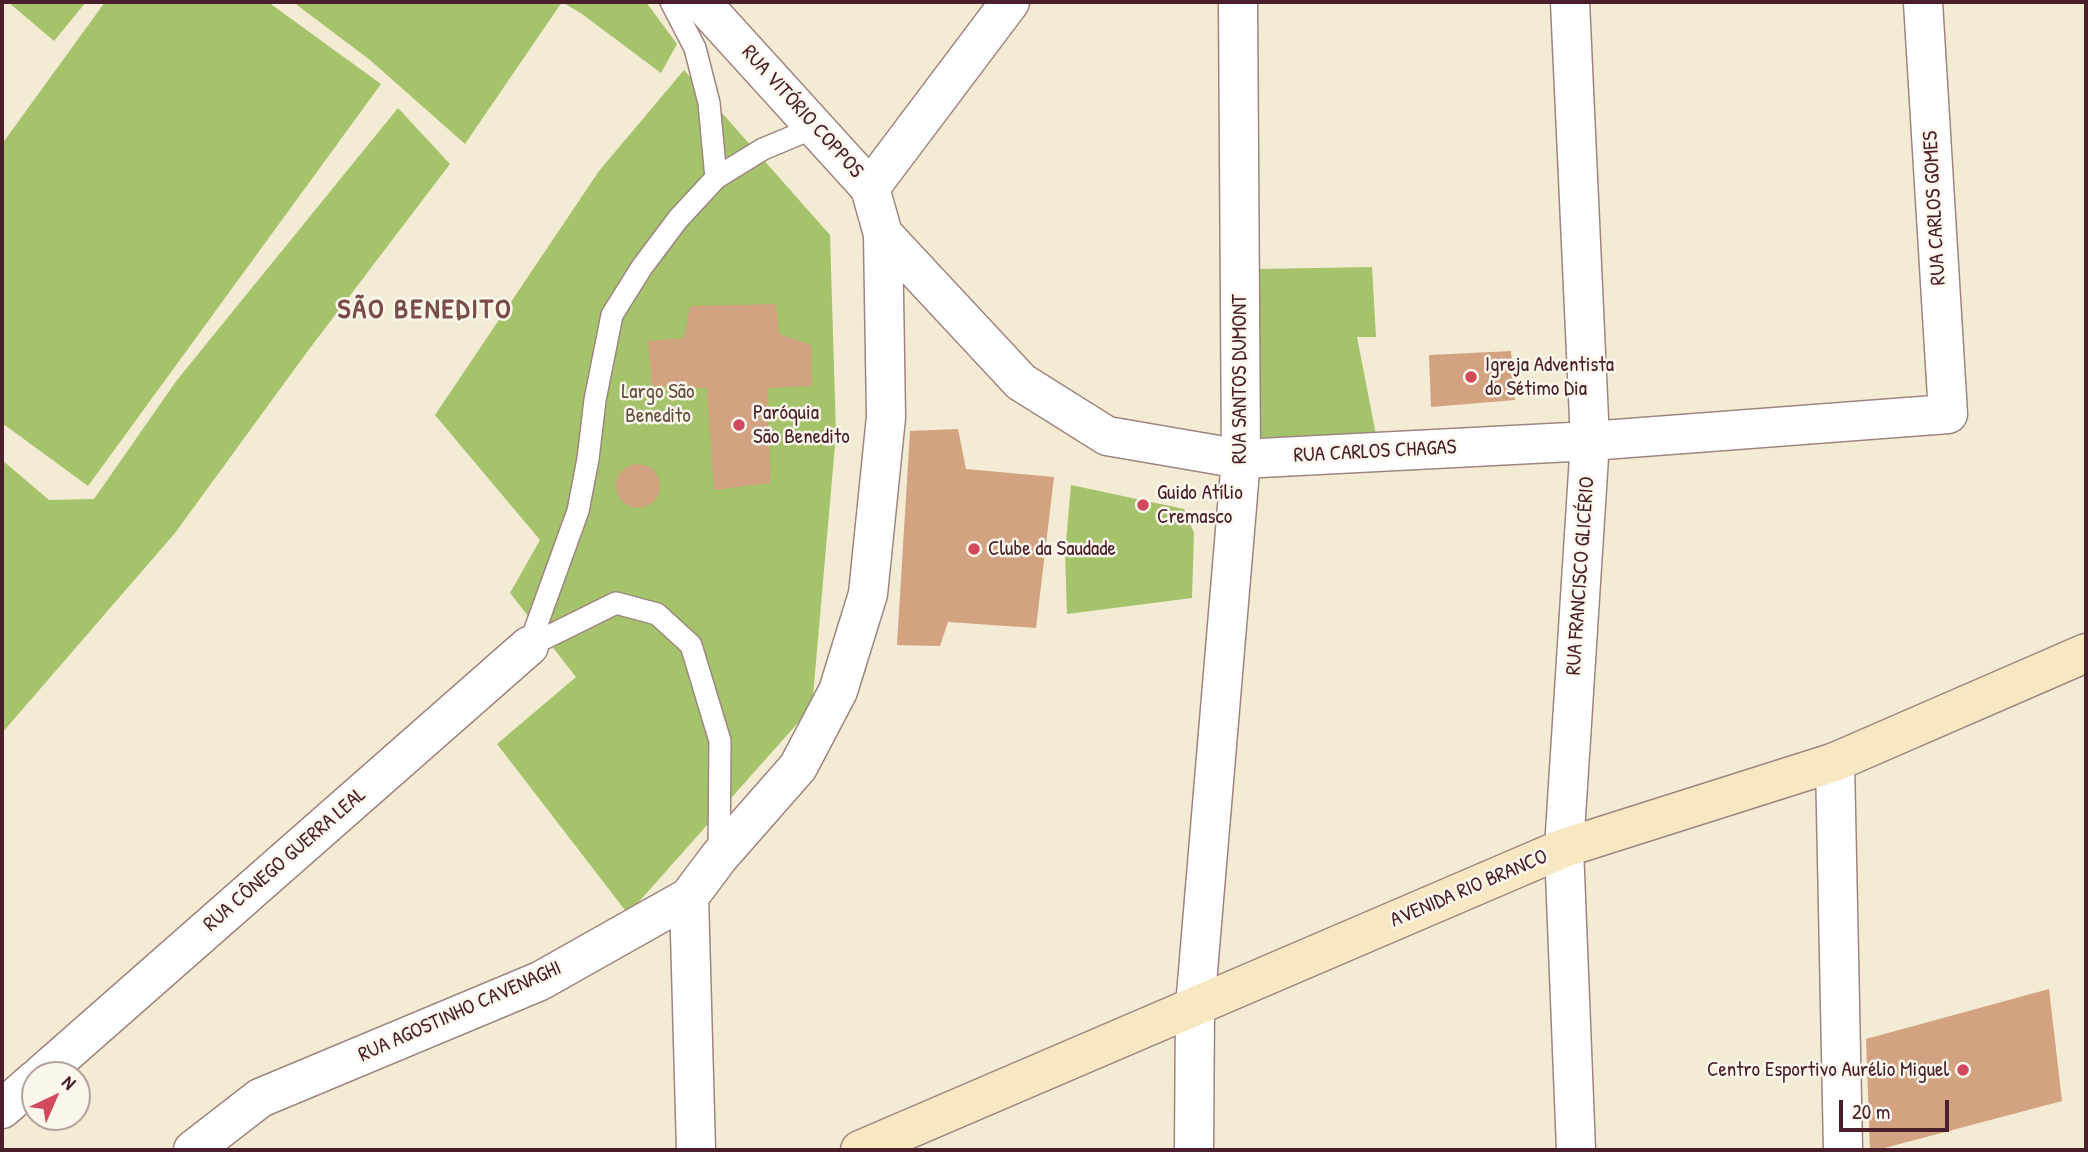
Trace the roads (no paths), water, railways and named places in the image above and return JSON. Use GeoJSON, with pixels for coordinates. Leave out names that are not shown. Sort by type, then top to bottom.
{"type":"FeatureCollection","features":[{"type":"Feature","properties":{"kind":"main road","name":"AVENIDA RIO BRANCO"},"geometry":{"type":"LineString","coordinates":[[860,1150],[1564,848],[1835,762],[2086,653]]}},
{"type":"Feature","properties":{"kind":"street","name":"RUA VITÓRIO COPPOS"},"geometry":{"type":"LineString","coordinates":[[701,2],[870,188],[883,234]]}},
{"type":"Feature","properties":{"kind":"street"},"geometry":{"type":"LineString","coordinates":[[870,188],[1010,2]]}},
{"type":"Feature","properties":{"kind":"street","name":"RUA SANTOS DUMONT"},"geometry":{"type":"LineString","coordinates":[[1194,1150],[1195,1007],[1241,459],[1238,2]]}},
{"type":"Feature","properties":{"kind":"street","name":"RUA FRANCISCO GLICÉRIO"},"geometry":{"type":"LineString","coordinates":[[1570,2],[1590,441],[1564,848],[1576,1150]]}},
{"type":"Feature","properties":{"kind":"street","name":"RUA CARLOS GOMES"},"geometry":{"type":"LineString","coordinates":[[1923,2],[1948,414]]}},
{"type":"Feature","properties":{"kind":"street","name":"RUA CARLOS CHAGAS"},"geometry":{"type":"LineString","coordinates":[[883,234],[1021,382],[1107,436],[1241,459],[1590,441],[1948,414]]}},
{"type":"Feature","properties":{"kind":"street","name":"RUA AGOSTINHO CAVENAGHI"},"geometry":{"type":"LineString","coordinates":[[193,1150],[260,1098],[540,981],[689,897],[719,857],[798,767],[838,691],[868,594],[886,417],[883,234]]}},
{"type":"Feature","properties":{"kind":"street","name":"RUA CÔNEGO GUERRA LEAL"},"geometry":{"type":"LineString","coordinates":[[57,1061],[529,646]]}},
{"type":"Feature","properties":{"kind":"street"},"geometry":{"type":"LineString","coordinates":[[1835,762],[1843,1150]]}},
{"type":"Feature","properties":{"kind":"street"},"geometry":{"type":"LineString","coordinates":[[689,897],[696,1150]]}},
{"type":"Feature","properties":{"kind":"street"},"geometry":{"type":"LineString","coordinates":[[2,1109],[21,1092]]}},
{"type":"Feature","properties":{"kind":"lane"},"geometry":{"type":"LineString","coordinates":[[671,2],[695,48],[709,103],[716,178]]}},
{"type":"Feature","properties":{"kind":"lane"},"geometry":{"type":"LineString","coordinates":[[529,646],[578,511],[595,400],[612,315],[642,267],[678,219],[716,178],[763,149],[817,127]]}},
{"type":"Feature","properties":{"kind":"lane"},"geometry":{"type":"LineString","coordinates":[[529,646],[616,603],[657,614],[691,645],[720,741],[719,857]]}},
{"type":"Feature","properties":{"kind":"place","name":"Igreja Adventista do Sétimo Dia"},"geometry":{"type":"Point","coordinates":[1471,377]}},
{"type":"Feature","properties":{"kind":"place","name":"Paróquia São Benedito"},"geometry":{"type":"Point","coordinates":[739,425]}},
{"type":"Feature","properties":{"kind":"place","name":"Guido Atílio Cremasco"},"geometry":{"type":"Point","coordinates":[1143,505]}},
{"type":"Feature","properties":{"kind":"place","name":"Clube da Saudade"},"geometry":{"type":"Point","coordinates":[974,549]}},
{"type":"Feature","properties":{"kind":"place","name":"Centro Esportivo Aurélio Miguel"},"geometry":{"type":"Point","coordinates":[1963,1070]}},
{"type":"Feature","properties":{"kind":"district","name":"SÃO BENEDITO"},"geometry":{"type":"Point","coordinates":[425,311]}},
{"type":"Feature","properties":{"kind":"park label","name":"Largo São Benedito"},"geometry":{"type":"Point","coordinates":[658,404]}}]}
